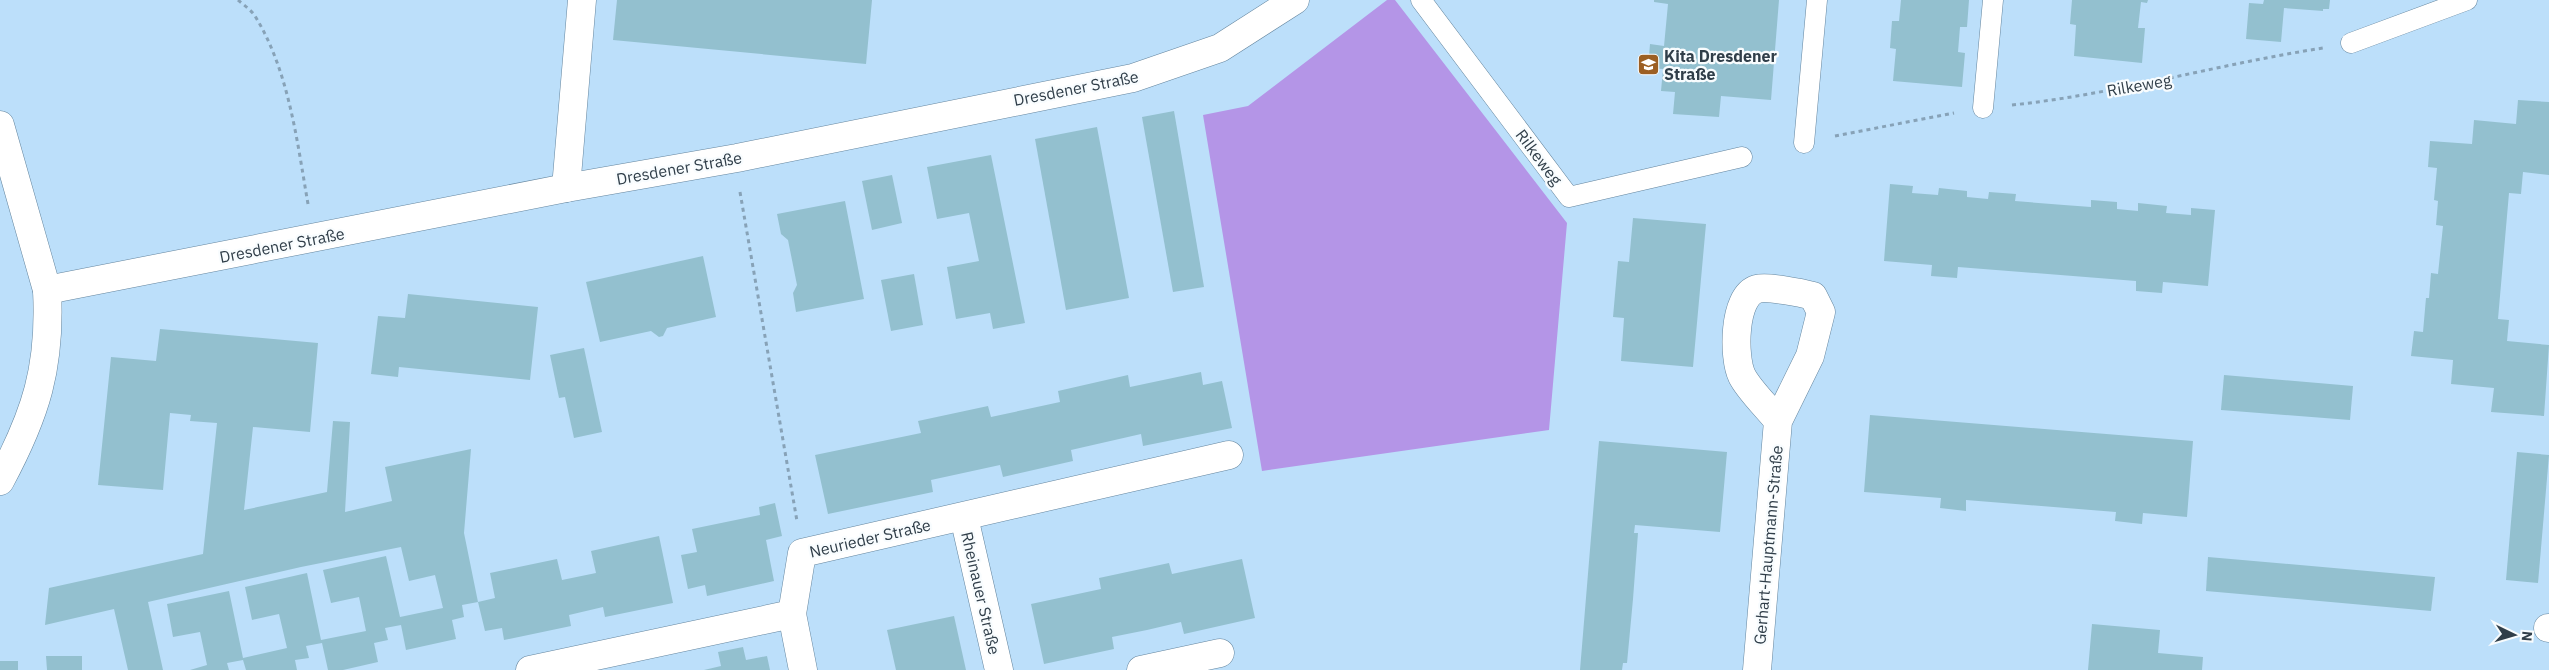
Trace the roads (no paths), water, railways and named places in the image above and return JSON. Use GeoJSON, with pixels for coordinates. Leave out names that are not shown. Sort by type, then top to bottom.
{"type":"FeatureCollection","features":[{"type":"Feature","properties":{"kind":"street"},"geometry":{"type":"LineString","coordinates":[[566,188],[582,0]]}},
{"type":"Feature","properties":{"kind":"street","name":"Dresdener Straße"},"geometry":{"type":"LineString","coordinates":[[47,290],[566,188],[737,158],[1133,78],[1220,48],[1295,0]]}},
{"type":"Feature","properties":{"kind":"street"},"geometry":{"type":"LineString","coordinates":[[0,125],[47,290],[45,365],[38,397],[30,420],[0,481]]}},
{"type":"Feature","properties":{"kind":"street","name":"Gerhart-Hauptmann-Straße"},"geometry":{"type":"LineString","coordinates":[[1757,670],[1778,421],[1810,356],[1822,312],[1813,296],[1796,292],[1757,288],[1745,297],[1736,331],[1742,376],[1778,421]]}},
{"type":"Feature","properties":{"kind":"street","name":"Neurieder Straße"},"geometry":{"type":"LineString","coordinates":[[792,614],[802,553],[1229,455]]}},
{"type":"Feature","properties":{"kind":"street","name":"Rheinauer Straße"},"geometry":{"type":"LineString","coordinates":[[964,517],[999,670]]}},
{"type":"Feature","properties":{"kind":"street"},"geometry":{"type":"LineString","coordinates":[[530,670],[608,662],[792,614],[803,670]]}},
{"type":"Feature","properties":{"kind":"street"},"geometry":{"type":"LineString","coordinates":[[1141,670],[1220,653]]}},
{"type":"Feature","properties":{"kind":"lane","name":"Rilkeweg"},"geometry":{"type":"LineString","coordinates":[[1421,0],[1569,197],[1742,158]]}},
{"type":"Feature","properties":{"kind":"lane"},"geometry":{"type":"LineString","coordinates":[[1804,143],[1818,0]]}},
{"type":"Feature","properties":{"kind":"lane"},"geometry":{"type":"LineString","coordinates":[[1983,108],[1993,0]]}},
{"type":"Feature","properties":{"kind":"lane"},"geometry":{"type":"LineString","coordinates":[[2351,43],[2467,0]]}},
{"type":"Feature","properties":{"kind":"place","name":"Kita Dresdener Straße"},"geometry":{"type":"Point","coordinates":[1648,65]}}]}
